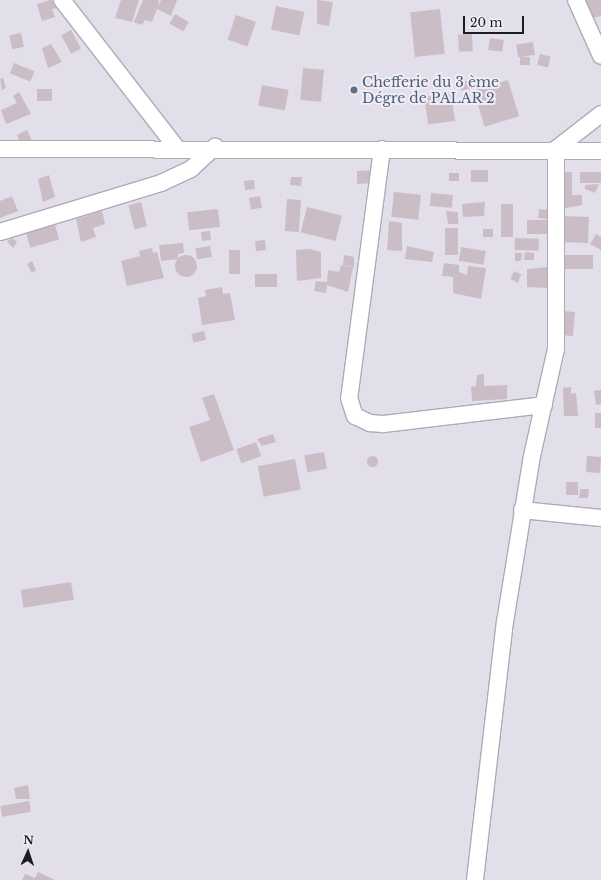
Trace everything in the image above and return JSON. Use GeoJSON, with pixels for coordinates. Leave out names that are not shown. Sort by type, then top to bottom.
{"type":"FeatureCollection","features":[{"type":"Feature","properties":{"kind":"street"},"geometry":{"type":"LineString","coordinates":[[62,0],[176,147]]}},
{"type":"Feature","properties":{"kind":"street"},"geometry":{"type":"LineString","coordinates":[[576,0],[601,56]]}},
{"type":"Feature","properties":{"kind":"street"},"geometry":{"type":"LineString","coordinates":[[556,149],[601,114]]}},
{"type":"Feature","properties":{"kind":"street"},"geometry":{"type":"LineString","coordinates":[[0,232],[161,183],[190,169],[215,147]]}},
{"type":"Feature","properties":{"kind":"street"},"geometry":{"type":"LineString","coordinates":[[0,149],[215,147],[556,149],[601,151]]}},
{"type":"Feature","properties":{"kind":"street"},"geometry":{"type":"LineString","coordinates":[[382,149],[349,398],[355,416],[370,424],[383,424],[544,405]]}},
{"type":"Feature","properties":{"kind":"street"},"geometry":{"type":"LineString","coordinates":[[475,880],[492,715],[522,510],[556,349],[556,149]]}},
{"type":"Feature","properties":{"kind":"street"},"geometry":{"type":"LineString","coordinates":[[522,510],[601,518]]}},
{"type":"Feature","properties":{"kind":"building"},"geometry":{"type":"Polygon","coordinates":[[[54,0],[57,8],[52,9],[55,17],[42,21],[37,4],[54,0]]]}},
{"type":"Feature","properties":{"kind":"building"},"geometry":{"type":"Polygon","coordinates":[[[121,0],[139,0],[132,22],[115,18],[121,0]]]}},
{"type":"Feature","properties":{"kind":"building"},"geometry":{"type":"Polygon","coordinates":[[[143,0],[159,0],[158,7],[161,0],[177,0],[171,16],[157,9],[152,22],[145,20],[142,25],[134,22],[143,0]]]}},
{"type":"Feature","properties":{"kind":"building"},"geometry":{"type":"Polygon","coordinates":[[[317,0],[333,2],[329,26],[317,24],[317,0]]]}},
{"type":"Feature","properties":{"kind":"building"},"geometry":{"type":"Polygon","coordinates":[[[583,0],[601,0],[601,16],[588,19],[583,0]]]}},
{"type":"Feature","properties":{"kind":"building"},"geometry":{"type":"Polygon","coordinates":[[[276,6],[304,12],[299,36],[271,29],[276,6]]]}},
{"type":"Feature","properties":{"kind":"building"},"geometry":{"type":"Polygon","coordinates":[[[440,9],[445,54],[415,57],[410,12],[440,9]]]}},
{"type":"Feature","properties":{"kind":"building"},"geometry":{"type":"Polygon","coordinates":[[[175,14],[189,22],[183,32],[170,24],[175,14]]]}},
{"type":"Feature","properties":{"kind":"building"},"geometry":{"type":"Polygon","coordinates":[[[236,15],[256,22],[247,46],[228,40],[236,15]]]}},
{"type":"Feature","properties":{"kind":"building"},"geometry":{"type":"Polygon","coordinates":[[[71,30],[81,49],[71,54],[61,35],[71,30]]]}},
{"type":"Feature","properties":{"kind":"building"},"geometry":{"type":"Polygon","coordinates":[[[21,33],[24,47],[12,49],[9,35],[21,33]]]}},
{"type":"Feature","properties":{"kind":"building"},"geometry":{"type":"Polygon","coordinates":[[[472,34],[473,51],[459,52],[458,35],[472,34]]]}},
{"type":"Feature","properties":{"kind":"building"},"geometry":{"type":"Polygon","coordinates":[[[490,38],[504,40],[502,52],[488,50],[490,38]]]}},
{"type":"Feature","properties":{"kind":"building"},"geometry":{"type":"Polygon","coordinates":[[[533,42],[535,55],[518,57],[516,45],[533,42]]]}},
{"type":"Feature","properties":{"kind":"building"},"geometry":{"type":"Polygon","coordinates":[[[51,44],[62,62],[48,68],[42,48],[51,44]]]}},
{"type":"Feature","properties":{"kind":"building"},"geometry":{"type":"Polygon","coordinates":[[[540,54],[551,57],[548,67],[537,65],[540,54]]]}},
{"type":"Feature","properties":{"kind":"building"},"geometry":{"type":"Polygon","coordinates":[[[520,57],[530,57],[530,65],[520,65],[520,57]]]}},
{"type":"Feature","properties":{"kind":"building"},"geometry":{"type":"Polygon","coordinates":[[[14,63],[34,71],[30,81],[10,73],[14,63]]]}},
{"type":"Feature","properties":{"kind":"building"},"geometry":{"type":"Polygon","coordinates":[[[303,68],[324,70],[321,102],[300,100],[303,68]]]}},
{"type":"Feature","properties":{"kind":"building"},"geometry":{"type":"Polygon","coordinates":[[[3,78],[6,88],[2,90],[0,79],[3,78]]]}},
{"type":"Feature","properties":{"kind":"building"},"geometry":{"type":"Polygon","coordinates":[[[471,80],[473,88],[461,91],[459,83],[471,80]]]}},
{"type":"Feature","properties":{"kind":"building"},"geometry":{"type":"Polygon","coordinates":[[[508,80],[519,116],[485,127],[474,91],[508,80]]]}},
{"type":"Feature","properties":{"kind":"building"},"geometry":{"type":"Polygon","coordinates":[[[262,85],[289,90],[285,110],[258,106],[262,85]]]}},
{"type":"Feature","properties":{"kind":"building"},"geometry":{"type":"Polygon","coordinates":[[[37,89],[52,89],[52,101],[37,101],[37,89]]]}},
{"type":"Feature","properties":{"kind":"building"},"geometry":{"type":"Polygon","coordinates":[[[19,92],[31,114],[6,124],[1,110],[17,103],[13,96],[19,92]]]}},
{"type":"Feature","properties":{"kind":"building"},"geometry":{"type":"Polygon","coordinates":[[[451,93],[455,121],[428,124],[424,97],[451,93]]]}},
{"type":"Feature","properties":{"kind":"building"},"geometry":{"type":"Polygon","coordinates":[[[27,130],[32,141],[21,145],[17,135],[27,130]]]}},
{"type":"Feature","properties":{"kind":"building"},"geometry":{"type":"Polygon","coordinates":[[[373,170],[372,183],[357,184],[357,171],[373,170]]]}},
{"type":"Feature","properties":{"kind":"building"},"geometry":{"type":"Polygon","coordinates":[[[471,170],[488,170],[488,182],[471,182],[471,170]]]}},
{"type":"Feature","properties":{"kind":"building"},"geometry":{"type":"Polygon","coordinates":[[[561,172],[572,172],[572,195],[582,195],[582,205],[561,209],[561,172]]]}},
{"type":"Feature","properties":{"kind":"building"},"geometry":{"type":"Polygon","coordinates":[[[580,172],[601,172],[601,183],[580,183],[580,172]]]}},
{"type":"Feature","properties":{"kind":"building"},"geometry":{"type":"Polygon","coordinates":[[[449,173],[459,173],[459,181],[449,181],[449,173]]]}},
{"type":"Feature","properties":{"kind":"building"},"geometry":{"type":"Polygon","coordinates":[[[49,175],[55,197],[43,202],[38,179],[49,175]]]}},
{"type":"Feature","properties":{"kind":"building"},"geometry":{"type":"Polygon","coordinates":[[[291,177],[302,177],[301,186],[290,185],[291,177]]]}},
{"type":"Feature","properties":{"kind":"building"},"geometry":{"type":"Polygon","coordinates":[[[254,180],[255,189],[245,190],[244,181],[254,180]]]}},
{"type":"Feature","properties":{"kind":"building"},"geometry":{"type":"Polygon","coordinates":[[[599,184],[595,193],[585,189],[585,185],[599,184]]]}},
{"type":"Feature","properties":{"kind":"building"},"geometry":{"type":"Polygon","coordinates":[[[394,192],[421,195],[418,220],[391,217],[394,192]]]}},
{"type":"Feature","properties":{"kind":"building"},"geometry":{"type":"Polygon","coordinates":[[[431,193],[453,195],[452,208],[430,206],[431,193]]]}},
{"type":"Feature","properties":{"kind":"building"},"geometry":{"type":"Polygon","coordinates":[[[12,196],[18,211],[0,218],[0,201],[12,196]]]}},
{"type":"Feature","properties":{"kind":"building"},"geometry":{"type":"Polygon","coordinates":[[[260,196],[262,208],[251,210],[249,198],[260,196]]]}},
{"type":"Feature","properties":{"kind":"building"},"geometry":{"type":"Polygon","coordinates":[[[287,199],[301,200],[299,232],[285,231],[287,199]]]}},
{"type":"Feature","properties":{"kind":"building"},"geometry":{"type":"Polygon","coordinates":[[[141,202],[147,226],[134,229],[128,205],[141,202]]]}},
{"type":"Feature","properties":{"kind":"building"},"geometry":{"type":"Polygon","coordinates":[[[485,202],[484,216],[463,217],[462,204],[485,202]]]}},
{"type":"Feature","properties":{"kind":"building"},"geometry":{"type":"Polygon","coordinates":[[[501,204],[513,204],[513,237],[501,237],[501,204]]]}},
{"type":"Feature","properties":{"kind":"building"},"geometry":{"type":"Polygon","coordinates":[[[307,207],[342,216],[336,241],[301,232],[307,207]]]}},
{"type":"Feature","properties":{"kind":"building"},"geometry":{"type":"Polygon","coordinates":[[[218,209],[220,227],[189,230],[187,212],[218,209]]]}},
{"type":"Feature","properties":{"kind":"building"},"geometry":{"type":"Polygon","coordinates":[[[539,209],[548,210],[547,219],[538,218],[539,209]]]}},
{"type":"Feature","properties":{"kind":"building"},"geometry":{"type":"Polygon","coordinates":[[[102,211],[105,224],[93,228],[96,237],[81,242],[76,219],[102,211]]]}},
{"type":"Feature","properties":{"kind":"building"},"geometry":{"type":"Polygon","coordinates":[[[446,211],[458,212],[458,224],[448,224],[446,211]]]}},
{"type":"Feature","properties":{"kind":"building"},"geometry":{"type":"Polygon","coordinates":[[[560,216],[589,217],[588,243],[559,242],[560,216]]]}},
{"type":"Feature","properties":{"kind":"building"},"geometry":{"type":"Polygon","coordinates":[[[527,220],[549,220],[549,234],[527,234],[527,220]]]}},
{"type":"Feature","properties":{"kind":"building"},"geometry":{"type":"Polygon","coordinates":[[[389,221],[402,223],[402,251],[387,250],[389,221]]]}},
{"type":"Feature","properties":{"kind":"building"},"geometry":{"type":"Polygon","coordinates":[[[55,225],[59,239],[30,248],[26,233],[55,225]]]}},
{"type":"Feature","properties":{"kind":"building"},"geometry":{"type":"Polygon","coordinates":[[[445,228],[458,228],[458,255],[445,255],[445,228]]]}},
{"type":"Feature","properties":{"kind":"building"},"geometry":{"type":"Polygon","coordinates":[[[483,229],[493,229],[493,237],[483,237],[483,229]]]}},
{"type":"Feature","properties":{"kind":"building"},"geometry":{"type":"Polygon","coordinates":[[[210,231],[211,240],[202,241],[201,232],[210,231]]]}},
{"type":"Feature","properties":{"kind":"building"},"geometry":{"type":"Polygon","coordinates":[[[596,234],[601,237],[601,250],[590,244],[596,234]]]}},
{"type":"Feature","properties":{"kind":"building"},"geometry":{"type":"Polygon","coordinates":[[[13,238],[17,242],[13,248],[7,241],[13,238]]]}},
{"type":"Feature","properties":{"kind":"building"},"geometry":{"type":"Polygon","coordinates":[[[515,238],[539,239],[539,251],[515,250],[515,238]]]}},
{"type":"Feature","properties":{"kind":"building"},"geometry":{"type":"Polygon","coordinates":[[[265,240],[266,250],[256,251],[255,241],[265,240]]]}},
{"type":"Feature","properties":{"kind":"building"},"geometry":{"type":"Polygon","coordinates":[[[183,243],[184,253],[178,254],[178,259],[161,261],[159,245],[183,243]]]}},
{"type":"Feature","properties":{"kind":"building"},"geometry":{"type":"Polygon","coordinates":[[[210,246],[212,257],[197,259],[195,249],[210,246]]]}},
{"type":"Feature","properties":{"kind":"building"},"geometry":{"type":"Polygon","coordinates":[[[407,246],[434,252],[432,262],[405,259],[407,246]]]}},
{"type":"Feature","properties":{"kind":"building"},"geometry":{"type":"Polygon","coordinates":[[[461,247],[486,251],[484,265],[459,261],[461,247]]]}},
{"type":"Feature","properties":{"kind":"building"},"geometry":{"type":"Polygon","coordinates":[[[152,248],[153,253],[157,252],[164,278],[127,286],[121,261],[140,256],[139,251],[152,248]]]}},
{"type":"Feature","properties":{"kind":"building"},"geometry":{"type":"Polygon","coordinates":[[[310,249],[321,252],[321,278],[297,281],[296,250],[310,249]]]}},
{"type":"Feature","properties":{"kind":"building"},"geometry":{"type":"Polygon","coordinates":[[[229,250],[240,250],[240,274],[229,274],[229,250]]]}},
{"type":"Feature","properties":{"kind":"building"},"geometry":{"type":"Polygon","coordinates":[[[525,252],[534,253],[534,260],[524,260],[525,252]]]}},
{"type":"Feature","properties":{"kind":"building"},"geometry":{"type":"Polygon","coordinates":[[[515,253],[522,253],[521,261],[515,261],[515,253]]]}},
{"type":"Feature","properties":{"kind":"building"},"geometry":{"type":"Polygon","coordinates":[[[186,255],[190,256],[196,262],[196,270],[190,276],[186,277],[182,276],[176,270],[175,266],[176,262],[182,256],[186,255]]]}},
{"type":"Feature","properties":{"kind":"building"},"geometry":{"type":"Polygon","coordinates":[[[344,255],[354,257],[354,267],[343,265],[344,255]]]}},
{"type":"Feature","properties":{"kind":"building"},"geometry":{"type":"Polygon","coordinates":[[[564,255],[593,255],[593,269],[564,269],[564,255]]]}},
{"type":"Feature","properties":{"kind":"building"},"geometry":{"type":"Polygon","coordinates":[[[32,261],[36,270],[32,273],[27,264],[32,261]]]}},
{"type":"Feature","properties":{"kind":"building"},"geometry":{"type":"Polygon","coordinates":[[[444,263],[459,265],[459,272],[467,275],[468,266],[486,268],[481,299],[453,293],[453,277],[442,276],[444,263]]]}},
{"type":"Feature","properties":{"kind":"building"},"geometry":{"type":"Polygon","coordinates":[[[341,265],[353,267],[348,292],[327,285],[326,293],[314,291],[316,281],[327,282],[328,270],[339,272],[341,265]]]}},
{"type":"Feature","properties":{"kind":"building"},"geometry":{"type":"Polygon","coordinates":[[[548,267],[548,288],[527,287],[527,269],[548,267]]]}},
{"type":"Feature","properties":{"kind":"building"},"geometry":{"type":"Polygon","coordinates":[[[514,271],[521,274],[518,282],[510,279],[514,271]]]}},
{"type":"Feature","properties":{"kind":"building"},"geometry":{"type":"Polygon","coordinates":[[[255,274],[277,274],[277,287],[255,287],[255,274]]]}},
{"type":"Feature","properties":{"kind":"building"},"geometry":{"type":"Polygon","coordinates":[[[222,287],[223,294],[230,293],[235,320],[202,325],[198,298],[206,296],[205,290],[222,287]]]}},
{"type":"Feature","properties":{"kind":"building"},"geometry":{"type":"Polygon","coordinates":[[[563,311],[575,312],[573,336],[561,335],[563,311]]]}},
{"type":"Feature","properties":{"kind":"building"},"geometry":{"type":"Polygon","coordinates":[[[204,331],[206,340],[193,343],[191,334],[204,331]]]}},
{"type":"Feature","properties":{"kind":"building"},"geometry":{"type":"Polygon","coordinates":[[[484,374],[484,386],[507,385],[507,399],[472,401],[471,387],[476,386],[477,375],[484,374]]]}},
{"type":"Feature","properties":{"kind":"building"},"geometry":{"type":"Polygon","coordinates":[[[571,387],[571,394],[576,393],[578,416],[564,416],[563,388],[571,387]]]}},
{"type":"Feature","properties":{"kind":"building"},"geometry":{"type":"Polygon","coordinates":[[[601,390],[601,404],[596,405],[594,391],[601,390]]]}},
{"type":"Feature","properties":{"kind":"building"},"geometry":{"type":"Polygon","coordinates":[[[214,394],[234,450],[201,462],[189,427],[210,420],[202,398],[214,394]]]}},
{"type":"Feature","properties":{"kind":"building"},"geometry":{"type":"Polygon","coordinates":[[[595,413],[601,413],[601,428],[595,428],[595,413]]]}},
{"type":"Feature","properties":{"kind":"building"},"geometry":{"type":"Polygon","coordinates":[[[273,434],[276,442],[262,446],[257,439],[273,434]]]}},
{"type":"Feature","properties":{"kind":"building"},"geometry":{"type":"Polygon","coordinates":[[[256,442],[261,456],[241,463],[236,449],[256,442]]]}},
{"type":"Feature","properties":{"kind":"building"},"geometry":{"type":"Polygon","coordinates":[[[324,452],[327,469],[307,472],[304,455],[324,452]]]}},
{"type":"Feature","properties":{"kind":"building"},"geometry":{"type":"Polygon","coordinates":[[[370,456],[374,456],[376,457],[376,465],[370,466],[367,463],[367,459],[370,456]]]}},
{"type":"Feature","properties":{"kind":"building"},"geometry":{"type":"Polygon","coordinates":[[[587,456],[601,457],[600,473],[586,472],[587,456]]]}},
{"type":"Feature","properties":{"kind":"building"},"geometry":{"type":"Polygon","coordinates":[[[295,459],[301,489],[264,497],[258,466],[295,459]]]}},
{"type":"Feature","properties":{"kind":"building"},"geometry":{"type":"Polygon","coordinates":[[[566,482],[578,482],[578,495],[566,495],[566,482]]]}},
{"type":"Feature","properties":{"kind":"building"},"geometry":{"type":"Polygon","coordinates":[[[580,489],[589,489],[588,498],[579,498],[580,489]]]}},
{"type":"Feature","properties":{"kind":"building"},"geometry":{"type":"Polygon","coordinates":[[[71,582],[74,600],[23,608],[21,590],[71,582]]]}},
{"type":"Feature","properties":{"kind":"building"},"geometry":{"type":"Polygon","coordinates":[[[28,785],[30,799],[16,799],[14,788],[28,785]]]}},
{"type":"Feature","properties":{"kind":"building"},"geometry":{"type":"Polygon","coordinates":[[[29,801],[31,812],[2,817],[0,806],[29,801]]]}},
{"type":"Feature","properties":{"kind":"building"},"geometry":{"type":"Polygon","coordinates":[[[38,872],[55,880],[22,880],[25,874],[35,878],[38,872]]]}},
{"type":"Feature","properties":{"kind":"place","name":"Chefferie du 3 ème Dégre de PALAR 2"},"geometry":{"type":"Point","coordinates":[354,90]}}]}
